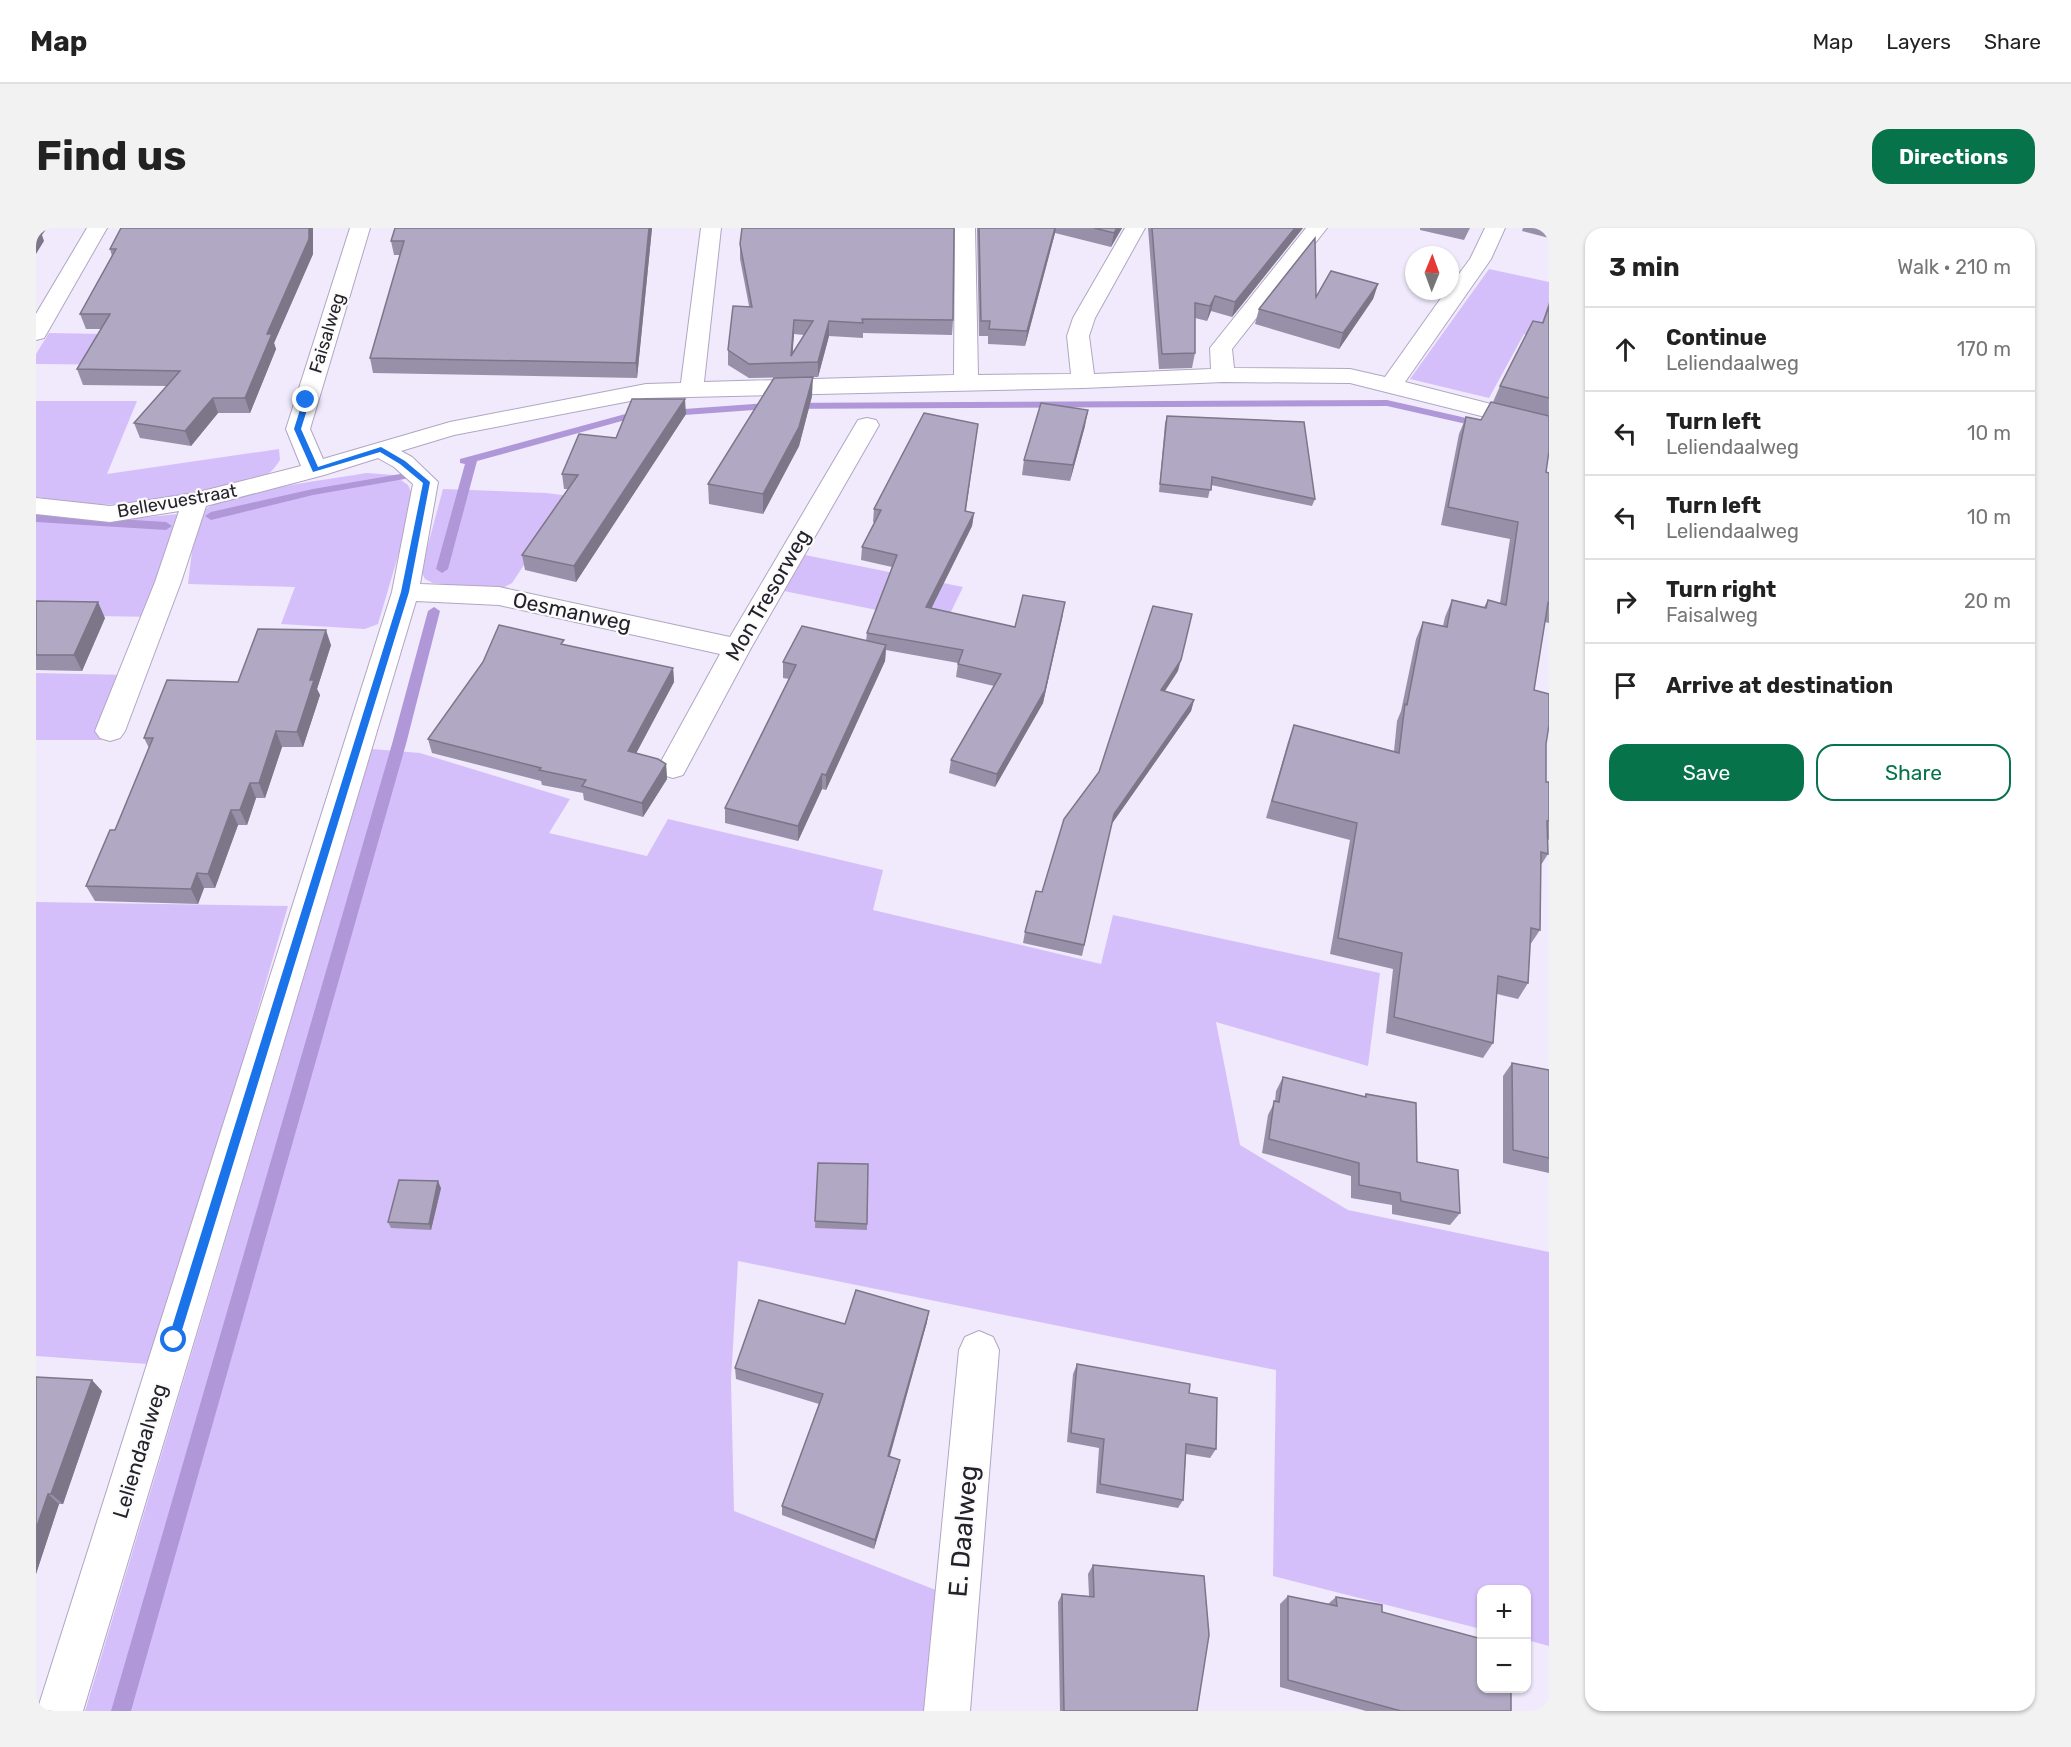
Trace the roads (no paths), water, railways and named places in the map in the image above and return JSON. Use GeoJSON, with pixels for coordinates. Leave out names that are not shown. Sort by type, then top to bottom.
{"type":"FeatureCollection","features":[{"type":"Feature","properties":{"kind":"street"},"geometry":{"type":"LineString","coordinates":[[36,333],[97,228]]}},
{"type":"Feature","properties":{"kind":"street","name":"Faisalweg"},"geometry":{"type":"LineString","coordinates":[[315,471],[298,429],[360,228]]}},
{"type":"Feature","properties":{"kind":"street"},"geometry":{"type":"LineString","coordinates":[[692,389],[711,228]]}},
{"type":"Feature","properties":{"kind":"street"},"geometry":{"type":"LineString","coordinates":[[965,228],[966,382]]}},
{"type":"Feature","properties":{"kind":"street"},"geometry":{"type":"LineString","coordinates":[[1083,381],[1078,336],[1084,318],[1135,228]]}},
{"type":"Feature","properties":{"kind":"street"},"geometry":{"type":"LineString","coordinates":[[1223,375],[1221,348],[1317,228]]}},
{"type":"Feature","properties":{"kind":"street"},"geometry":{"type":"LineString","coordinates":[[1391,385],[1480,259],[1495,228]]}},
{"type":"Feature","properties":{"kind":"street"},"geometry":{"type":"LineString","coordinates":[[315,471],[450,429],[646,391],[692,389],[1083,381],[1223,375],[1350,376],[1549,426]]}},
{"type":"Feature","properties":{"kind":"street","name":"Mon Tresorweg"},"geometry":{"type":"LineString","coordinates":[[673,767],[737,648],[867,425]]}},
{"type":"Feature","properties":{"kind":"street","name":"Leliendaalweg"},"geometry":{"type":"LineString","coordinates":[[60,1711],[405,592],[426,482],[403,462],[381,449]]}},
{"type":"Feature","properties":{"kind":"street","name":"Bellevuestraat"},"geometry":{"type":"LineString","coordinates":[[36,506],[110,514],[195,501],[315,471]]}},
{"type":"Feature","properties":{"kind":"street"},"geometry":{"type":"LineString","coordinates":[[110,731],[168,582],[195,501]]}},
{"type":"Feature","properties":{"kind":"street","name":"Oesmanweg"},"geometry":{"type":"LineString","coordinates":[[405,592],[499,596],[737,648]]}},
{"type":"Feature","properties":{"kind":"street","name":"E. Daalweg"},"geometry":{"type":"LineString","coordinates":[[947,1711],[979,1350]]}},
{"type":"Feature","properties":{"kind":"waterway"},"geometry":{"type":"LineString","coordinates":[[464,461],[629,416],[767,406],[1387,403],[1484,425]]}},
{"type":"Feature","properties":{"kind":"waterway"},"geometry":{"type":"LineString","coordinates":[[442,569],[472,459]]}},
{"type":"Feature","properties":{"kind":"waterway"},"geometry":{"type":"LineString","coordinates":[[211,516],[313,492],[412,475]]}},
{"type":"Feature","properties":{"kind":"waterway"},"geometry":{"type":"LineString","coordinates":[[36,518],[166,526]]}},
{"type":"Feature","properties":{"kind":"waterway"},"geometry":{"type":"LineString","coordinates":[[121,1711],[399,744],[434,611]]}}]}
